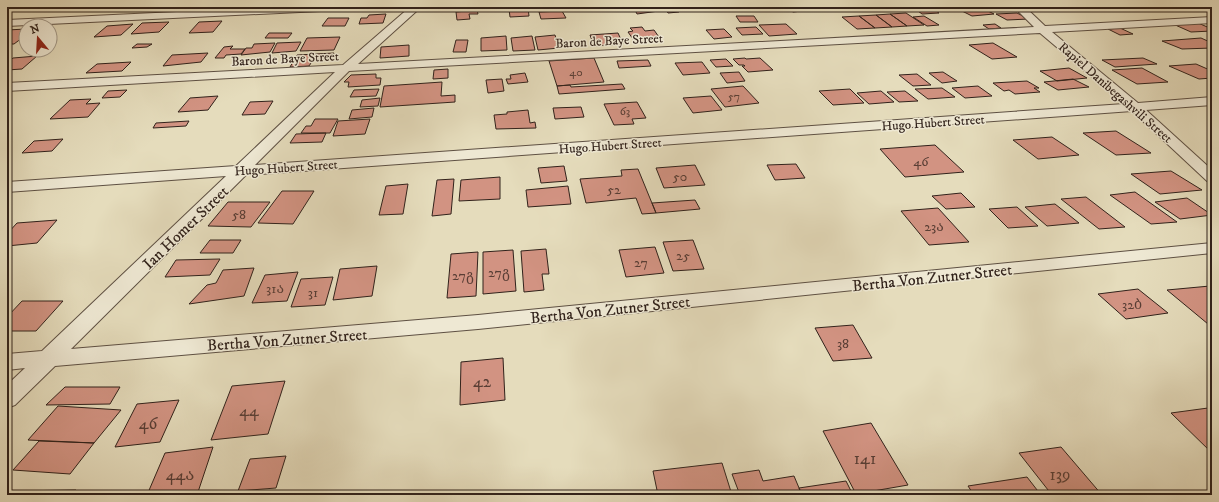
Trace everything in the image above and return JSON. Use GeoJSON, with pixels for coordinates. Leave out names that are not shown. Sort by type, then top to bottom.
{"type":"FeatureCollection","features":[{"type":"Feature","properties":{"kind":"street"},"geometry":{"type":"LineString","coordinates":[[7,23],[341,7]]}},
{"type":"Feature","properties":{"kind":"street","name":"Ian Homer Street"},"geometry":{"type":"LineString","coordinates":[[7,399],[345,68],[416,7]]}},
{"type":"Feature","properties":{"kind":"street","name":"Rapiel Danibegashvili Street"},"geometry":{"type":"LineString","coordinates":[[1019,7],[1042,29],[1134,106],[1212,178]]}},
{"type":"Feature","properties":{"kind":"street","name":"Baron de Baye Street"},"geometry":{"type":"LineString","coordinates":[[7,88],[1042,29],[1209,21]]}},
{"type":"Feature","properties":{"kind":"street","name":"Hugo Hubert Street"},"geometry":{"type":"LineString","coordinates":[[7,187],[947,122],[1212,101]]}},
{"type":"Feature","properties":{"kind":"street","name":"Bertha Von Zutner Street"},"geometry":{"type":"LineString","coordinates":[[7,362],[51,357],[367,333],[1212,248]]}},
{"type":"Feature","properties":{"kind":"building"},"geometry":{"type":"Polygon","coordinates":[[[95,7],[122,7],[120,9],[91,10],[95,7]]]}},
{"type":"Feature","properties":{"kind":"building"},"geometry":{"type":"Polygon","coordinates":[[[643,7],[676,8],[679,12],[668,13],[666,10],[637,14],[635,10],[645,10],[643,7]]]}},
{"type":"Feature","properties":{"kind":"building"},"geometry":{"type":"Polygon","coordinates":[[[786,7],[806,7],[811,10],[793,12],[786,7]]]}},
{"type":"Feature","properties":{"kind":"building"},"geometry":{"type":"Polygon","coordinates":[[[817,7],[840,7],[843,9],[822,10],[817,7]]]}},
{"type":"Feature","properties":{"kind":"building"},"geometry":{"type":"Polygon","coordinates":[[[930,7],[939,13],[922,14],[914,8],[930,7]]]}},
{"type":"Feature","properties":{"kind":"building"},"geometry":{"type":"Polygon","coordinates":[[[528,8],[529,16],[510,17],[509,9],[528,8]]]}},
{"type":"Feature","properties":{"kind":"building"},"geometry":{"type":"Polygon","coordinates":[[[984,9],[994,14],[972,16],[962,11],[984,9]]]}},
{"type":"Feature","properties":{"kind":"building"},"geometry":{"type":"Polygon","coordinates":[[[477,10],[478,14],[469,14],[470,19],[457,20],[456,12],[477,10]]]}},
{"type":"Feature","properties":{"kind":"building"},"geometry":{"type":"Polygon","coordinates":[[[562,11],[566,18],[541,19],[539,12],[562,11]]]}},
{"type":"Feature","properties":{"kind":"building"},"geometry":{"type":"Polygon","coordinates":[[[906,13],[924,25],[907,26],[890,14],[906,13]]]}},
{"type":"Feature","properties":{"kind":"building"},"geometry":{"type":"Polygon","coordinates":[[[1017,13],[1029,19],[1007,20],[996,14],[1017,13]]]}},
{"type":"Feature","properties":{"kind":"building"},"geometry":{"type":"Polygon","coordinates":[[[386,14],[383,23],[359,24],[361,18],[367,18],[369,15],[386,14]]]}},
{"type":"Feature","properties":{"kind":"building"},"geometry":{"type":"Polygon","coordinates":[[[890,14],[907,26],[892,27],[876,15],[890,14]]]}},
{"type":"Feature","properties":{"kind":"building"},"geometry":{"type":"Polygon","coordinates":[[[876,15],[892,27],[875,28],[859,16],[876,15]]]}},
{"type":"Feature","properties":{"kind":"building"},"geometry":{"type":"Polygon","coordinates":[[[736,16],[754,16],[758,22],[740,22],[736,16]]]}},
{"type":"Feature","properties":{"kind":"building"},"geometry":{"type":"Polygon","coordinates":[[[859,16],[875,28],[857,29],[842,17],[859,16]]]}},
{"type":"Feature","properties":{"kind":"building"},"geometry":{"type":"Polygon","coordinates":[[[924,16],[939,25],[927,26],[913,17],[924,16]]]}},
{"type":"Feature","properties":{"kind":"building"},"geometry":{"type":"Polygon","coordinates":[[[328,18],[349,18],[345,26],[322,26],[328,18]]]}},
{"type":"Feature","properties":{"kind":"building"},"geometry":{"type":"Polygon","coordinates":[[[222,21],[213,32],[189,33],[199,22],[222,21]]]}},
{"type":"Feature","properties":{"kind":"building"},"geometry":{"type":"Polygon","coordinates":[[[169,22],[159,32],[131,34],[142,23],[169,22]]]}},
{"type":"Feature","properties":{"kind":"building"},"geometry":{"type":"Polygon","coordinates":[[[1198,23],[1212,29],[1212,31],[1191,32],[1173,24],[1198,23]]]}},
{"type":"Feature","properties":{"kind":"building"},"geometry":{"type":"Polygon","coordinates":[[[133,24],[121,35],[94,37],[107,26],[133,24]]]}},
{"type":"Feature","properties":{"kind":"building"},"geometry":{"type":"Polygon","coordinates":[[[786,24],[797,34],[769,36],[759,25],[786,24]]]}},
{"type":"Feature","properties":{"kind":"building"},"geometry":{"type":"Polygon","coordinates":[[[995,24],[1001,28],[989,29],[983,25],[995,24]]]}},
{"type":"Feature","properties":{"kind":"building"},"geometry":{"type":"Polygon","coordinates":[[[642,27],[645,31],[654,30],[661,40],[635,42],[628,32],[633,31],[630,28],[642,27]]]}},
{"type":"Feature","properties":{"kind":"building"},"geometry":{"type":"Polygon","coordinates":[[[756,27],[763,34],[742,35],[736,28],[756,27]]]}},
{"type":"Feature","properties":{"kind":"building"},"geometry":{"type":"Polygon","coordinates":[[[1120,28],[1133,34],[1120,35],[1108,29],[1120,28]]]}},
{"type":"Feature","properties":{"kind":"building"},"geometry":{"type":"Polygon","coordinates":[[[18,29],[18,41],[14,44],[7,44],[7,30],[18,29]]]}},
{"type":"Feature","properties":{"kind":"building"},"geometry":{"type":"Polygon","coordinates":[[[724,29],[732,37],[714,39],[706,30],[724,29]]]}},
{"type":"Feature","properties":{"kind":"building"},"geometry":{"type":"Polygon","coordinates":[[[269,33],[292,33],[288,38],[265,38],[269,33]]]}},
{"type":"Feature","properties":{"kind":"building"},"geometry":{"type":"Polygon","coordinates":[[[618,33],[623,44],[594,46],[590,35],[618,33]]]}},
{"type":"Feature","properties":{"kind":"building"},"geometry":{"type":"Polygon","coordinates":[[[555,35],[559,48],[538,50],[535,37],[555,35]]]}},
{"type":"Feature","properties":{"kind":"building"},"geometry":{"type":"Polygon","coordinates":[[[506,36],[507,50],[481,51],[481,38],[506,36]]]}},
{"type":"Feature","properties":{"kind":"building"},"geometry":{"type":"Polygon","coordinates":[[[532,36],[535,50],[513,51],[511,38],[532,36]]]}},
{"type":"Feature","properties":{"kind":"building"},"geometry":{"type":"Polygon","coordinates":[[[340,37],[334,50],[300,51],[307,38],[340,37]]]}},
{"type":"Feature","properties":{"kind":"building"},"geometry":{"type":"Polygon","coordinates":[[[1201,38],[1212,43],[1212,48],[1182,49],[1162,41],[1201,38]]]}},
{"type":"Feature","properties":{"kind":"building"},"geometry":{"type":"Polygon","coordinates":[[[456,40],[468,40],[466,52],[453,52],[456,40]]]}},
{"type":"Feature","properties":{"kind":"building"},"geometry":{"type":"Polygon","coordinates":[[[301,42],[296,51],[272,53],[277,43],[301,42]]]}},
{"type":"Feature","properties":{"kind":"building"},"geometry":{"type":"Polygon","coordinates":[[[275,43],[270,52],[241,55],[246,48],[252,48],[254,44],[275,43]]]}},
{"type":"Feature","properties":{"kind":"building"},"geometry":{"type":"Polygon","coordinates":[[[993,43],[1017,57],[992,59],[969,45],[993,43]]]}},
{"type":"Feature","properties":{"kind":"building"},"geometry":{"type":"Polygon","coordinates":[[[137,44],[152,44],[147,47],[132,48],[137,44]]]}},
{"type":"Feature","properties":{"kind":"building"},"geometry":{"type":"Polygon","coordinates":[[[409,45],[409,56],[380,58],[381,47],[409,45]]]}},
{"type":"Feature","properties":{"kind":"building"},"geometry":{"type":"Polygon","coordinates":[[[233,46],[230,49],[245,49],[241,54],[226,55],[224,58],[215,58],[224,47],[233,46]]]}},
{"type":"Feature","properties":{"kind":"building"},"geometry":{"type":"Polygon","coordinates":[[[208,53],[201,62],[163,66],[172,55],[208,53]]]}},
{"type":"Feature","properties":{"kind":"building"},"geometry":{"type":"Polygon","coordinates":[[[334,53],[331,59],[313,60],[309,66],[290,67],[297,55],[334,53]]]}},
{"type":"Feature","properties":{"kind":"building"},"geometry":{"type":"Polygon","coordinates":[[[13,58],[35,58],[22,69],[7,70],[10,68],[7,68],[7,63],[13,58]]]}},
{"type":"Feature","properties":{"kind":"building"},"geometry":{"type":"Polygon","coordinates":[[[594,58],[604,82],[557,86],[549,61],[594,58]]]}},
{"type":"Feature","properties":{"kind":"building"},"geometry":{"type":"Polygon","coordinates":[[[760,58],[773,70],[748,72],[742,66],[745,66],[744,65],[739,65],[733,59],[760,58]]]}},
{"type":"Feature","properties":{"kind":"building"},"geometry":{"type":"Polygon","coordinates":[[[1143,58],[1157,64],[1115,67],[1102,60],[1143,58]]]}},
{"type":"Feature","properties":{"kind":"building"},"geometry":{"type":"Polygon","coordinates":[[[726,59],[733,66],[716,67],[710,60],[726,59]]]}},
{"type":"Feature","properties":{"kind":"building"},"geometry":{"type":"Polygon","coordinates":[[[648,60],[651,66],[619,68],[617,61],[648,60]]]}},
{"type":"Feature","properties":{"kind":"building"},"geometry":{"type":"Polygon","coordinates":[[[131,62],[122,71],[86,73],[97,64],[131,62]]]}},
{"type":"Feature","properties":{"kind":"building"},"geometry":{"type":"Polygon","coordinates":[[[702,62],[710,73],[683,75],[675,63],[702,62]]]}},
{"type":"Feature","properties":{"kind":"building"},"geometry":{"type":"Polygon","coordinates":[[[1196,64],[1212,71],[1212,78],[1199,79],[1169,66],[1196,64]]]}},
{"type":"Feature","properties":{"kind":"building"},"geometry":{"type":"Polygon","coordinates":[[[1069,68],[1087,78],[1057,81],[1040,71],[1069,68]]]}},
{"type":"Feature","properties":{"kind":"building"},"geometry":{"type":"Polygon","coordinates":[[[1142,68],[1168,82],[1137,84],[1112,70],[1142,68]]]}},
{"type":"Feature","properties":{"kind":"building"},"geometry":{"type":"Polygon","coordinates":[[[448,69],[448,78],[433,79],[434,70],[448,69]]]}},
{"type":"Feature","properties":{"kind":"building"},"geometry":{"type":"Polygon","coordinates":[[[739,72],[745,81],[727,83],[720,73],[739,72]]]}},
{"type":"Feature","properties":{"kind":"building"},"geometry":{"type":"Polygon","coordinates":[[[943,72],[957,81],[942,83],[929,73],[943,72]]]}},
{"type":"Feature","properties":{"kind":"building"},"geometry":{"type":"Polygon","coordinates":[[[525,73],[528,82],[508,84],[506,79],[511,79],[510,75],[525,73]]]}},
{"type":"Feature","properties":{"kind":"building"},"geometry":{"type":"Polygon","coordinates":[[[376,74],[376,78],[381,78],[380,85],[348,87],[349,82],[344,82],[351,75],[376,74]]]}},
{"type":"Feature","properties":{"kind":"building"},"geometry":{"type":"Polygon","coordinates":[[[917,74],[931,85],[913,86],[899,75],[917,74]]]}},
{"type":"Feature","properties":{"kind":"building"},"geometry":{"type":"Polygon","coordinates":[[[502,79],[504,91],[488,93],[486,80],[502,79]]]}},
{"type":"Feature","properties":{"kind":"building"},"geometry":{"type":"Polygon","coordinates":[[[1073,79],[1089,87],[1058,90],[1044,82],[1073,79]]]}},
{"type":"Feature","properties":{"kind":"building"},"geometry":{"type":"Polygon","coordinates":[[[1027,81],[1039,88],[1034,88],[1040,92],[1015,94],[1009,90],[1004,91],[993,83],[1027,81]]]}},
{"type":"Feature","properties":{"kind":"building"},"geometry":{"type":"Polygon","coordinates":[[[442,82],[441,96],[455,95],[455,102],[380,107],[384,86],[442,82]]]}},
{"type":"Feature","properties":{"kind":"building"},"geometry":{"type":"Polygon","coordinates":[[[622,84],[625,89],[559,94],[557,86],[570,85],[571,87],[622,84]]]}},
{"type":"Feature","properties":{"kind":"building"},"geometry":{"type":"Polygon","coordinates":[[[743,86],[759,103],[725,107],[711,89],[743,86]]]}},
{"type":"Feature","properties":{"kind":"building"},"geometry":{"type":"Polygon","coordinates":[[[978,86],[992,96],[965,98],[952,88],[978,86]]]}},
{"type":"Feature","properties":{"kind":"building"},"geometry":{"type":"Polygon","coordinates":[[[942,88],[955,97],[928,99],[915,89],[942,88]]]}},
{"type":"Feature","properties":{"kind":"building"},"geometry":{"type":"Polygon","coordinates":[[[379,89],[376,96],[350,97],[354,90],[379,89]]]}},
{"type":"Feature","properties":{"kind":"building"},"geometry":{"type":"Polygon","coordinates":[[[850,89],[864,103],[833,105],[819,91],[850,89]]]}},
{"type":"Feature","properties":{"kind":"building"},"geometry":{"type":"Polygon","coordinates":[[[127,90],[120,97],[102,98],[108,91],[127,90]]]}},
{"type":"Feature","properties":{"kind":"building"},"geometry":{"type":"Polygon","coordinates":[[[881,91],[894,102],[869,104],[857,93],[881,91]]]}},
{"type":"Feature","properties":{"kind":"building"},"geometry":{"type":"Polygon","coordinates":[[[905,91],[918,101],[899,102],[887,92],[905,91]]]}},
{"type":"Feature","properties":{"kind":"building"},"geometry":{"type":"Polygon","coordinates":[[[218,96],[208,110],[178,112],[190,98],[218,96]]]}},
{"type":"Feature","properties":{"kind":"building"},"geometry":{"type":"Polygon","coordinates":[[[711,96],[722,110],[693,113],[683,98],[711,96]]]}},
{"type":"Feature","properties":{"kind":"building"},"geometry":{"type":"Polygon","coordinates":[[[380,98],[378,106],[360,107],[362,100],[380,98]]]}},
{"type":"Feature","properties":{"kind":"building"},"geometry":{"type":"Polygon","coordinates":[[[91,99],[86,104],[100,103],[88,117],[50,119],[70,100],[91,99]]]}},
{"type":"Feature","properties":{"kind":"building"},"geometry":{"type":"Polygon","coordinates":[[[273,101],[265,114],[242,115],[250,102],[273,101]]]}},
{"type":"Feature","properties":{"kind":"building"},"geometry":{"type":"Polygon","coordinates":[[[637,102],[646,118],[632,119],[634,124],[614,125],[604,104],[637,102]]]}},
{"type":"Feature","properties":{"kind":"building"},"geometry":{"type":"Polygon","coordinates":[[[581,107],[584,117],[555,119],[553,108],[581,107]]]}},
{"type":"Feature","properties":{"kind":"building"},"geometry":{"type":"Polygon","coordinates":[[[374,108],[372,117],[349,119],[352,110],[374,108]]]}},
{"type":"Feature","properties":{"kind":"building"},"geometry":{"type":"Polygon","coordinates":[[[528,110],[530,123],[535,122],[536,128],[496,129],[494,115],[528,110]]]}},
{"type":"Feature","properties":{"kind":"building"},"geometry":{"type":"Polygon","coordinates":[[[315,119],[338,119],[330,133],[301,133],[306,126],[311,126],[315,119]]]}},
{"type":"Feature","properties":{"kind":"building"},"geometry":{"type":"Polygon","coordinates":[[[370,119],[365,134],[333,136],[338,121],[370,119]]]}},
{"type":"Feature","properties":{"kind":"building"},"geometry":{"type":"Polygon","coordinates":[[[189,121],[186,126],[153,128],[156,123],[189,121]]]}},
{"type":"Feature","properties":{"kind":"building"},"geometry":{"type":"Polygon","coordinates":[[[1116,131],[1151,153],[1116,155],[1083,133],[1116,131]]]}},
{"type":"Feature","properties":{"kind":"building"},"geometry":{"type":"Polygon","coordinates":[[[326,133],[322,142],[290,143],[296,134],[326,133]]]}},
{"type":"Feature","properties":{"kind":"building"},"geometry":{"type":"Polygon","coordinates":[[[1052,137],[1079,155],[1038,159],[1013,140],[1052,137]]]}},
{"type":"Feature","properties":{"kind":"building"},"geometry":{"type":"Polygon","coordinates":[[[63,139],[52,151],[22,153],[34,141],[63,139]]]}},
{"type":"Feature","properties":{"kind":"building"},"geometry":{"type":"Polygon","coordinates":[[[935,145],[964,172],[905,177],[880,149],[935,145]]]}},
{"type":"Feature","properties":{"kind":"building"},"geometry":{"type":"Polygon","coordinates":[[[796,164],[805,178],[775,180],[767,165],[796,164]]]}},
{"type":"Feature","properties":{"kind":"building"},"geometry":{"type":"Polygon","coordinates":[[[695,165],[705,185],[664,188],[656,168],[695,165]]]}},
{"type":"Feature","properties":{"kind":"building"},"geometry":{"type":"Polygon","coordinates":[[[564,166],[567,181],[541,183],[538,168],[564,166]]]}},
{"type":"Feature","properties":{"kind":"building"},"geometry":{"type":"Polygon","coordinates":[[[638,169],[656,213],[642,214],[636,198],[586,203],[580,179],[622,176],[621,170],[638,169]]]}},
{"type":"Feature","properties":{"kind":"building"},"geometry":{"type":"Polygon","coordinates":[[[1171,171],[1202,190],[1160,194],[1131,174],[1171,171]]]}},
{"type":"Feature","properties":{"kind":"building"},"geometry":{"type":"Polygon","coordinates":[[[500,177],[500,199],[459,201],[461,180],[500,177]]]}},
{"type":"Feature","properties":{"kind":"building"},"geometry":{"type":"Polygon","coordinates":[[[454,179],[451,214],[432,216],[437,180],[454,179]]]}},
{"type":"Feature","properties":{"kind":"building"},"geometry":{"type":"Polygon","coordinates":[[[408,184],[403,214],[379,215],[386,186],[408,184]]]}},
{"type":"Feature","properties":{"kind":"building"},"geometry":{"type":"Polygon","coordinates":[[[568,186],[571,204],[528,207],[526,190],[568,186]]]}},
{"type":"Feature","properties":{"kind":"building"},"geometry":{"type":"Polygon","coordinates":[[[282,191],[314,191],[293,224],[258,223],[282,191]]]}},
{"type":"Feature","properties":{"kind":"building"},"geometry":{"type":"Polygon","coordinates":[[[1135,192],[1177,222],[1151,224],[1110,195],[1135,192]]]}},
{"type":"Feature","properties":{"kind":"building"},"geometry":{"type":"Polygon","coordinates":[[[961,193],[975,207],[946,209],[932,196],[961,193]]]}},
{"type":"Feature","properties":{"kind":"building"},"geometry":{"type":"Polygon","coordinates":[[[1086,197],[1125,227],[1099,229],[1061,199],[1086,197]]]}},
{"type":"Feature","properties":{"kind":"building"},"geometry":{"type":"Polygon","coordinates":[[[1187,198],[1212,215],[1180,219],[1155,202],[1187,198]]]}},
{"type":"Feature","properties":{"kind":"building"},"geometry":{"type":"Polygon","coordinates":[[[695,200],[700,209],[656,213],[652,203],[695,200]]]}},
{"type":"Feature","properties":{"kind":"building"},"geometry":{"type":"Polygon","coordinates":[[[228,202],[270,202],[251,227],[208,226],[228,202]]]}},
{"type":"Feature","properties":{"kind":"building"},"geometry":{"type":"Polygon","coordinates":[[[1055,204],[1079,223],[1047,226],[1025,207],[1055,204]]]}},
{"type":"Feature","properties":{"kind":"building"},"geometry":{"type":"Polygon","coordinates":[[[1017,207],[1038,226],[1008,228],[989,209],[1017,207]]]}},
{"type":"Feature","properties":{"kind":"building"},"geometry":{"type":"Polygon","coordinates":[[[938,208],[969,242],[929,245],[901,211],[938,208]]]}},
{"type":"Feature","properties":{"kind":"building"},"geometry":{"type":"Polygon","coordinates":[[[57,220],[37,243],[7,246],[7,234],[17,223],[57,220]]]}},
{"type":"Feature","properties":{"kind":"building"},"geometry":{"type":"Polygon","coordinates":[[[210,240],[241,240],[233,253],[200,253],[210,240]]]}},
{"type":"Feature","properties":{"kind":"building"},"geometry":{"type":"Polygon","coordinates":[[[693,240],[704,269],[673,271],[663,242],[693,240]]]}},
{"type":"Feature","properties":{"kind":"building"},"geometry":{"type":"Polygon","coordinates":[[[655,247],[664,273],[626,277],[619,250],[655,247]]]}},
{"type":"Feature","properties":{"kind":"building"},"geometry":{"type":"Polygon","coordinates":[[[546,249],[549,274],[542,274],[544,290],[524,292],[521,251],[546,249]]]}},
{"type":"Feature","properties":{"kind":"building"},"geometry":{"type":"Polygon","coordinates":[[[513,250],[516,291],[483,294],[483,252],[513,250]]]}},
{"type":"Feature","properties":{"kind":"building"},"geometry":{"type":"Polygon","coordinates":[[[478,252],[476,296],[447,298],[451,254],[478,252]]]}},
{"type":"Feature","properties":{"kind":"building"},"geometry":{"type":"Polygon","coordinates":[[[220,259],[210,275],[165,277],[176,260],[220,259]]]}},
{"type":"Feature","properties":{"kind":"building"},"geometry":{"type":"Polygon","coordinates":[[[377,266],[372,296],[333,300],[340,269],[377,266]]]}},
{"type":"Feature","properties":{"kind":"building"},"geometry":{"type":"Polygon","coordinates":[[[254,268],[244,296],[189,304],[207,285],[216,283],[223,270],[254,268]]]}},
{"type":"Feature","properties":{"kind":"building"},"geometry":{"type":"Polygon","coordinates":[[[298,272],[287,301],[252,303],[265,275],[298,272]]]}},
{"type":"Feature","properties":{"kind":"building"},"geometry":{"type":"Polygon","coordinates":[[[333,277],[325,305],[291,307],[301,279],[333,277]]]}},
{"type":"Feature","properties":{"kind":"building"},"geometry":{"type":"Polygon","coordinates":[[[1212,287],[1212,324],[1208,324],[1167,290],[1212,287]]]}},
{"type":"Feature","properties":{"kind":"building"},"geometry":{"type":"Polygon","coordinates":[[[1138,289],[1168,313],[1126,319],[1098,294],[1138,289]]]}},
{"type":"Feature","properties":{"kind":"building"},"geometry":{"type":"Polygon","coordinates":[[[22,301],[63,301],[36,331],[7,331],[7,317],[22,301]]]}},
{"type":"Feature","properties":{"kind":"building"},"geometry":{"type":"Polygon","coordinates":[[[853,325],[872,358],[833,361],[815,328],[853,325]]]}},
{"type":"Feature","properties":{"kind":"building"},"geometry":{"type":"Polygon","coordinates":[[[503,358],[505,400],[460,405],[461,362],[503,358]]]}},
{"type":"Feature","properties":{"kind":"building"},"geometry":{"type":"Polygon","coordinates":[[[285,381],[268,434],[211,440],[232,386],[285,381]]]}},
{"type":"Feature","properties":{"kind":"building"},"geometry":{"type":"Polygon","coordinates":[[[65,387],[120,387],[110,404],[46,405],[65,387]]]}},
{"type":"Feature","properties":{"kind":"building"},"geometry":{"type":"Polygon","coordinates":[[[179,400],[160,442],[115,447],[137,404],[179,400]]]}},
{"type":"Feature","properties":{"kind":"building"},"geometry":{"type":"Polygon","coordinates":[[[58,406],[121,410],[94,443],[28,440],[58,406]]]}},
{"type":"Feature","properties":{"kind":"building"},"geometry":{"type":"Polygon","coordinates":[[[1208,408],[1212,411],[1212,453],[1171,413],[1208,408]]]}},
{"type":"Feature","properties":{"kind":"building"},"geometry":{"type":"Polygon","coordinates":[[[871,423],[908,485],[856,494],[823,431],[871,423]]]}},
{"type":"Feature","properties":{"kind":"building"},"geometry":{"type":"Polygon","coordinates":[[[39,441],[94,443],[70,474],[13,470],[39,441]]]}},
{"type":"Feature","properties":{"kind":"building"},"geometry":{"type":"Polygon","coordinates":[[[213,447],[197,495],[147,495],[165,453],[213,447]]]}},
{"type":"Feature","properties":{"kind":"building"},"geometry":{"type":"Polygon","coordinates":[[[1061,447],[1102,495],[1052,495],[1019,453],[1061,447]]]}},
{"type":"Feature","properties":{"kind":"building"},"geometry":{"type":"Polygon","coordinates":[[[286,456],[276,488],[238,491],[250,459],[286,456]]]}},
{"type":"Feature","properties":{"kind":"building"},"geometry":{"type":"Polygon","coordinates":[[[722,463],[732,495],[658,495],[653,471],[722,463]]]}},
{"type":"Feature","properties":{"kind":"building"},"geometry":{"type":"Polygon","coordinates":[[[759,470],[763,481],[794,476],[802,495],[740,495],[732,474],[759,470]]]}},
{"type":"Feature","properties":{"kind":"building"},"geometry":{"type":"Polygon","coordinates":[[[1027,477],[1041,495],[974,495],[968,486],[1027,477]]]}},
{"type":"Feature","properties":{"kind":"building"},"geometry":{"type":"Polygon","coordinates":[[[846,481],[853,495],[802,495],[799,488],[846,481]]]}},
{"type":"Feature","properties":{"kind":"building"},"geometry":{"type":"Polygon","coordinates":[[[76,490],[73,495],[7,495],[10,491],[76,490]]]}}]}
